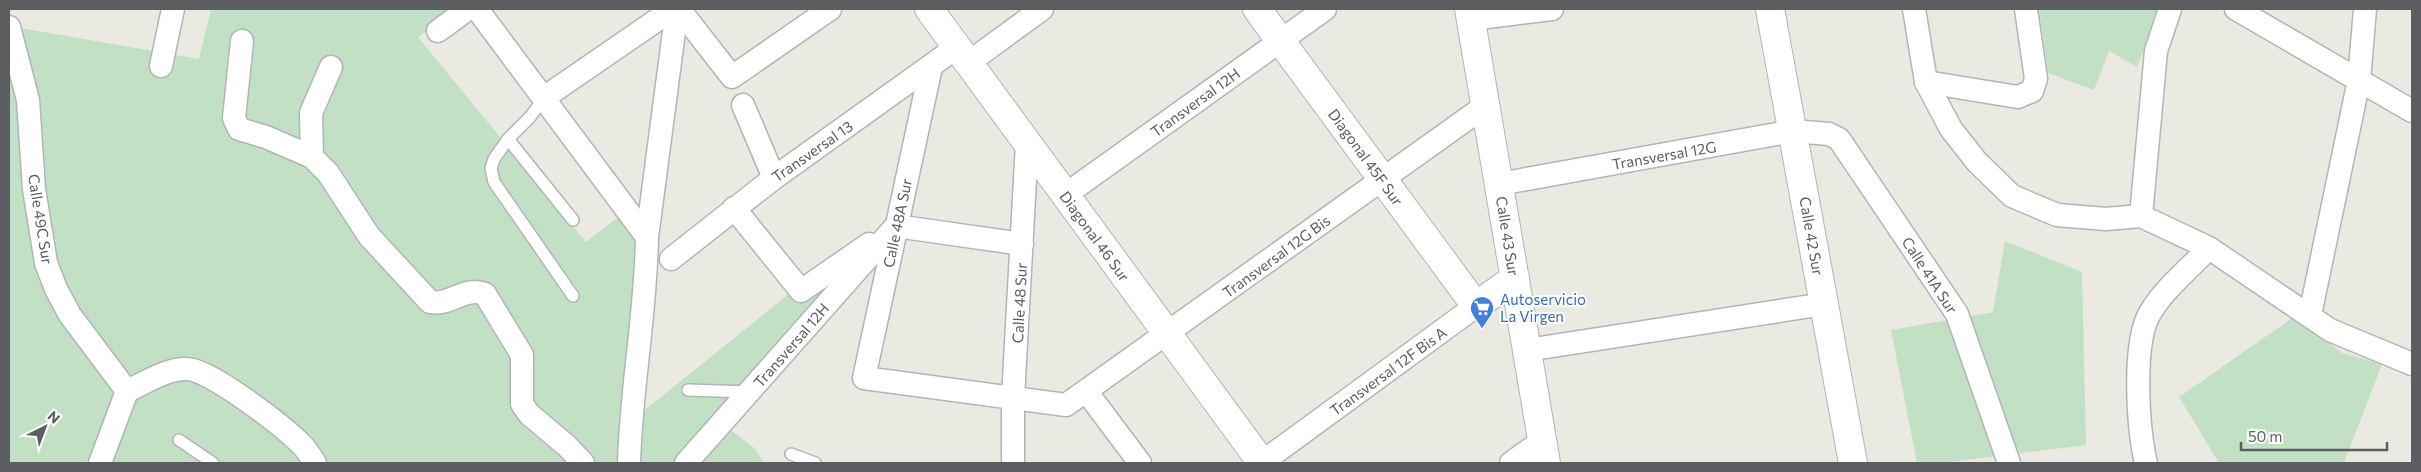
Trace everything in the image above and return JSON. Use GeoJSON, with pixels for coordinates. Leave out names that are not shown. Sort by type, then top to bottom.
{"type":"FeatureCollection","features":[{"type":"Feature","properties":{"kind":"street"},"geometry":{"type":"LineString","coordinates":[[161,66],[173,9],[169,9]]}},
{"type":"Feature","properties":{"kind":"street"},"geometry":{"type":"LineString","coordinates":[[438,31],[468,9]]}},
{"type":"Feature","properties":{"kind":"street"},"geometry":{"type":"LineString","coordinates":[[477,9],[545,97],[647,237]]}},
{"type":"Feature","properties":{"kind":"street"},"geometry":{"type":"LineString","coordinates":[[545,97],[676,9]]}},
{"type":"Feature","properties":{"kind":"street"},"geometry":{"type":"LineString","coordinates":[[676,9],[732,77],[830,9]]}},
{"type":"Feature","properties":{"kind":"street"},"geometry":{"type":"LineString","coordinates":[[629,463],[630,420],[647,271],[647,237],[676,9]]}},
{"type":"Feature","properties":{"kind":"street","name":"Diagonal 46 Sur"},"geometry":{"type":"LineString","coordinates":[[929,9],[1262,463]]}},
{"type":"Feature","properties":{"kind":"street","name":"Transversal 13"},"geometry":{"type":"LineString","coordinates":[[671,259],[774,178],[931,67],[962,55],[1042,9]]}},
{"type":"Feature","properties":{"kind":"street","name":"Diagonal 45F Sur"},"geometry":{"type":"LineString","coordinates":[[1257,9],[1476,306]]}},
{"type":"Feature","properties":{"kind":"street","name":"Transversal 12H"},"geometry":{"type":"LineString","coordinates":[[1065,195],[1325,9]]}},
{"type":"Feature","properties":{"kind":"street"},"geometry":{"type":"LineString","coordinates":[[1470,14],[1552,9]]}},
{"type":"Feature","properties":{"kind":"street","name":"Calle 42 Sur"},"geometry":{"type":"LineString","coordinates":[[1770,9],[1853,463]]}},
{"type":"Feature","properties":{"kind":"street"},"geometry":{"type":"LineString","coordinates":[[1914,9],[1926,82],[1951,130],[1977,162],[2012,196],[2057,215],[2106,219],[2141,216],[2209,248],[2330,330],[2412,364]]}},
{"type":"Feature","properties":{"kind":"street"},"geometry":{"type":"LineString","coordinates":[[1926,82],[2018,97],[2032,91],[2036,78],[2026,9]]}},
{"type":"Feature","properties":{"kind":"street"},"geometry":{"type":"LineString","coordinates":[[2141,216],[2156,52],[2170,9]]}},
{"type":"Feature","properties":{"kind":"street"},"geometry":{"type":"LineString","coordinates":[[2236,9],[2412,112]]}},
{"type":"Feature","properties":{"kind":"street"},"geometry":{"type":"LineString","coordinates":[[2310,315],[2359,80],[2365,9]]}},
{"type":"Feature","properties":{"kind":"street","name":"Calle 43 Sur"},"geometry":{"type":"LineString","coordinates":[[1470,14],[1544,452]]}},
{"type":"Feature","properties":{"kind":"street","name":"Calle 49C Sur"},"geometry":{"type":"LineString","coordinates":[[9,27],[28,100],[34,189],[46,263],[56,289],[70,314],[127,391]]}},
{"type":"Feature","properties":{"kind":"street"},"geometry":{"type":"LineString","coordinates":[[242,41],[234,118],[239,129],[275,140],[312,157],[328,173],[369,236],[430,302],[442,303],[468,292],[477,291],[486,294],[522,355],[522,404],[529,414],[568,446],[583,463]]}},
{"type":"Feature","properties":{"kind":"street"},"geometry":{"type":"LineString","coordinates":[[312,157],[311,113],[331,67]]}},
{"type":"Feature","properties":{"kind":"street","name":"Calle 48A Sur"},"geometry":{"type":"LineString","coordinates":[[931,67],[864,378],[1013,398]]}},
{"type":"Feature","properties":{"kind":"street"},"geometry":{"type":"LineString","coordinates":[[743,105],[774,178]]}},
{"type":"Feature","properties":{"kind":"street","name":"Transversal 12G Bis"},"geometry":{"type":"LineString","coordinates":[[1013,398],[1066,405],[1485,106]]}},
{"type":"Feature","properties":{"kind":"street","name":"Transversal 12G"},"geometry":{"type":"LineString","coordinates":[[1499,184],[1793,131],[1829,134]]}},
{"type":"Feature","properties":{"kind":"street","name":"Calle 41A Sur"},"geometry":{"type":"LineString","coordinates":[[1829,134],[1839,139],[1843,144],[1957,314],[2009,463]]}},
{"type":"Feature","properties":{"kind":"street","name":"Calle 48 Sur"},"geometry":{"type":"LineString","coordinates":[[1013,463],[1013,398],[1027,143]]}},
{"type":"Feature","properties":{"kind":"street"},"geometry":{"type":"LineString","coordinates":[[734,208],[801,291],[896,226],[1022,244]]}},
{"type":"Feature","properties":{"kind":"street","name":"Transversal 12H"},"geometry":{"type":"LineString","coordinates":[[686,463],[896,226]]}},
{"type":"Feature","properties":{"kind":"street"},"geometry":{"type":"LineString","coordinates":[[2146,463],[2140,439],[2139,366],[2144,330],[2150,313],[2209,248]]}},
{"type":"Feature","properties":{"kind":"street","name":"Transversal 12F Bis A"},"geometry":{"type":"LineString","coordinates":[[1262,463],[1515,278]]}},
{"type":"Feature","properties":{"kind":"street"},"geometry":{"type":"LineString","coordinates":[[1527,350],[1824,304]]}},
{"type":"Feature","properties":{"kind":"street"},"geometry":{"type":"LineString","coordinates":[[100,463],[127,391],[173,370],[189,368],[258,409],[303,446],[315,463]]}},
{"type":"Feature","properties":{"kind":"street"},"geometry":{"type":"LineString","coordinates":[[1086,391],[1140,463]]}},
{"type":"Feature","properties":{"kind":"street"},"geometry":{"type":"LineString","coordinates":[[1511,463],[1544,452]]}},
{"type":"Feature","properties":{"kind":"lane"},"geometry":{"type":"LineString","coordinates":[[545,97],[530,117],[508,139],[494,159],[491,168],[494,182],[573,296]]}},
{"type":"Feature","properties":{"kind":"lane"},"geometry":{"type":"LineString","coordinates":[[508,139],[573,220]]}},
{"type":"Feature","properties":{"kind":"lane"},"geometry":{"type":"LineString","coordinates":[[688,390],[749,392]]}},
{"type":"Feature","properties":{"kind":"lane"},"geometry":{"type":"LineString","coordinates":[[179,440],[213,463]]}},
{"type":"Feature","properties":{"kind":"lane"},"geometry":{"type":"LineString","coordinates":[[791,454],[815,463]]}},
{"type":"Feature","properties":{"kind":"green space"},"geometry":{"type":"Polygon","coordinates":[[[211,9],[461,9],[418,37],[586,242],[618,217],[635,242],[623,463],[9,463],[9,26],[199,59],[211,9]]]}},
{"type":"Feature","properties":{"kind":"green space"},"geometry":{"type":"Polygon","coordinates":[[[2039,9],[2160,9],[2137,67],[2109,51],[2094,90],[2048,73],[2039,9]]]}},
{"type":"Feature","properties":{"kind":"green space"},"geometry":{"type":"Polygon","coordinates":[[[2005,241],[2082,272],[2086,445],[1942,463],[1917,463],[1891,330],[1993,312],[2005,241]]]}},
{"type":"Feature","properties":{"kind":"green space"},"geometry":{"type":"Polygon","coordinates":[[[858,259],[680,463],[641,463],[640,414],[790,293],[800,303],[858,259]]]}},
{"type":"Feature","properties":{"kind":"green space"},"geometry":{"type":"Polygon","coordinates":[[[2295,316],[2342,353],[2382,364],[2344,463],[2219,463],[2179,397],[2295,316]]]}},
{"type":"Feature","properties":{"kind":"green space"},"geometry":{"type":"Polygon","coordinates":[[[727,427],[754,448],[764,463],[699,463],[727,427]]]}},
{"type":"Feature","properties":{"kind":"place","name":"Autoservicio La Virgen"},"geometry":{"type":"Point","coordinates":[1482,329]}}]}
